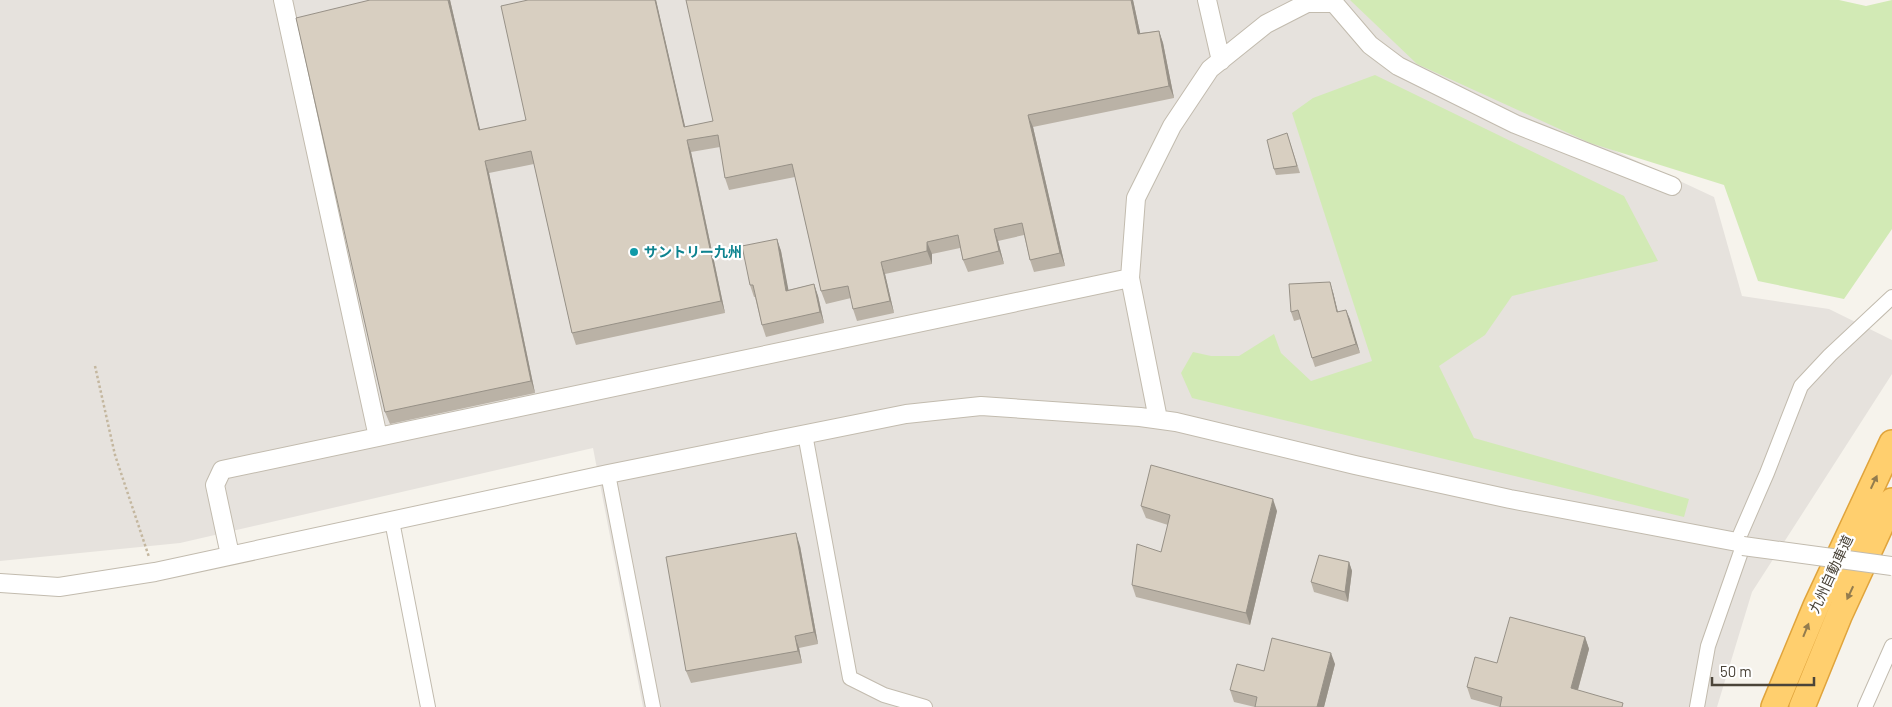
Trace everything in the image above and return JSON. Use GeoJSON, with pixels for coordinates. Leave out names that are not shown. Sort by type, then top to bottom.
{"type":"FeatureCollection","features":[{"type":"Feature","properties":{"kind":"highway","name":"九州自動車道"},"geometry":{"type":"LineString","coordinates":[[1774,707],[1816,606],[1892,443]]}},
{"type":"Feature","properties":{"kind":"highway","name":"九州自動車道"},"geometry":{"type":"LineString","coordinates":[[1802,707],[1839,616],[1892,501]]}},
{"type":"Feature","properties":{"kind":"street"},"geometry":{"type":"LineString","coordinates":[[283,0],[378,437]]}},
{"type":"Feature","properties":{"kind":"street"},"geometry":{"type":"LineString","coordinates":[[1207,0],[1221,61]]}},
{"type":"Feature","properties":{"kind":"street"},"geometry":{"type":"LineString","coordinates":[[1158,419],[1130,278],[1136,198],[1172,126],[1210,69],[1266,24],[1307,3],[1334,3],[1370,45],[1398,66],[1515,124],[1672,186]]}},
{"type":"Feature","properties":{"kind":"street"},"geometry":{"type":"LineString","coordinates":[[230,555],[215,485],[222,470],[1130,278]]}},
{"type":"Feature","properties":{"kind":"street"},"geometry":{"type":"LineString","coordinates":[[1697,707],[1708,646],[1740,544],[1801,386],[1830,355],[1892,296]]}},
{"type":"Feature","properties":{"kind":"street"},"geometry":{"type":"LineString","coordinates":[[0,583],[59,587],[155,572],[608,474],[805,434],[906,414],[981,406],[1158,419],[1510,499],[1740,544],[1892,566]]}},
{"type":"Feature","properties":{"kind":"street"},"geometry":{"type":"LineString","coordinates":[[805,434],[850,678],[882,701],[925,707]]}},
{"type":"Feature","properties":{"kind":"street"},"geometry":{"type":"LineString","coordinates":[[608,474],[654,707]]}},
{"type":"Feature","properties":{"kind":"street"},"geometry":{"type":"LineString","coordinates":[[392,520],[428,707]]}},
{"type":"Feature","properties":{"kind":"street"},"geometry":{"type":"LineString","coordinates":[[1865,707],[1892,646]]}},
{"type":"Feature","properties":{"kind":"path"},"geometry":{"type":"LineString","coordinates":[[95,366],[115,455],[155,572]]}},
{"type":"Feature","properties":{"kind":"shaded area"},"geometry":{"type":"Polygon","coordinates":[[[0,0],[1367,0],[1560,125],[1714,197],[1742,296],[1829,309],[1892,340],[1892,374],[1752,592],[1717,707],[643,707],[593,448],[180,543],[0,561],[0,0]]]}},
{"type":"Feature","properties":{"kind":"green space"},"geometry":{"type":"Polygon","coordinates":[[[1350,0],[1839,0],[1866,6],[1892,0],[1892,229],[1844,299],[1758,281],[1724,185],[1590,143],[1417,64],[1350,0]]]}},
{"type":"Feature","properties":{"kind":"green space"},"geometry":{"type":"Polygon","coordinates":[[[1375,75],[1624,196],[1658,261],[1512,296],[1485,335],[1439,366],[1474,438],[1689,499],[1684,517],[1192,398],[1181,373],[1193,352],[1211,356],[1239,356],[1274,334],[1281,353],[1311,381],[1372,361],[1292,113],[1313,98],[1375,75]]]}},
{"type":"Feature","properties":{"kind":"building","name":"サントリー九州"},"geometry":{"type":"Polygon","coordinates":[[[370,0],[448,0],[479,130],[526,120],[501,6],[528,0],[655,0],[684,127],[713,121],[686,0],[1131,0],[1138,34],[1159,31],[1169,86],[1028,115],[1060,253],[1030,260],[1022,223],[994,229],[999,251],[963,260],[958,235],[927,242],[927,251],[881,262],[890,301],[853,309],[848,286],[821,291],[792,164],[725,178],[718,135],[687,140],[721,301],[572,333],[531,151],[485,161],[531,381],[385,412],[296,18],[370,0]]]}},
{"type":"Feature","properties":{"kind":"building"},"geometry":{"type":"Polygon","coordinates":[[[1287,133],[1297,166],[1274,169],[1267,140],[1287,133]]]}},
{"type":"Feature","properties":{"kind":"building"},"geometry":{"type":"Polygon","coordinates":[[[777,239],[786,291],[814,284],[820,312],[762,325],[753,285],[750,285],[742,246],[777,239]]]}},
{"type":"Feature","properties":{"kind":"building"},"geometry":{"type":"Polygon","coordinates":[[[1330,282],[1337,312],[1346,310],[1356,344],[1312,358],[1298,310],[1291,312],[1289,284],[1330,282]]]}},
{"type":"Feature","properties":{"kind":"building"},"geometry":{"type":"Polygon","coordinates":[[[1151,465],[1273,499],[1246,613],[1132,585],[1137,544],[1161,552],[1170,515],[1141,506],[1151,465]]]}},
{"type":"Feature","properties":{"kind":"building"},"geometry":{"type":"Polygon","coordinates":[[[796,533],[814,632],[795,636],[798,651],[686,671],[666,557],[796,533]]]}},
{"type":"Feature","properties":{"kind":"building"},"geometry":{"type":"Polygon","coordinates":[[[1319,555],[1349,562],[1345,592],[1311,582],[1319,555]]]}},
{"type":"Feature","properties":{"kind":"building"},"geometry":{"type":"Polygon","coordinates":[[[1510,617],[1585,637],[1571,688],[1623,703],[1622,707],[1500,707],[1502,697],[1467,687],[1475,657],[1497,663],[1510,617]]]}},
{"type":"Feature","properties":{"kind":"building"},"geometry":{"type":"Polygon","coordinates":[[[1272,638],[1331,653],[1317,707],[1255,707],[1257,697],[1230,690],[1237,664],[1264,671],[1272,638]]]}},
{"type":"Feature","properties":{"kind":"place","name":"サントリー九州"},"geometry":{"type":"Point","coordinates":[634,252]}}]}
